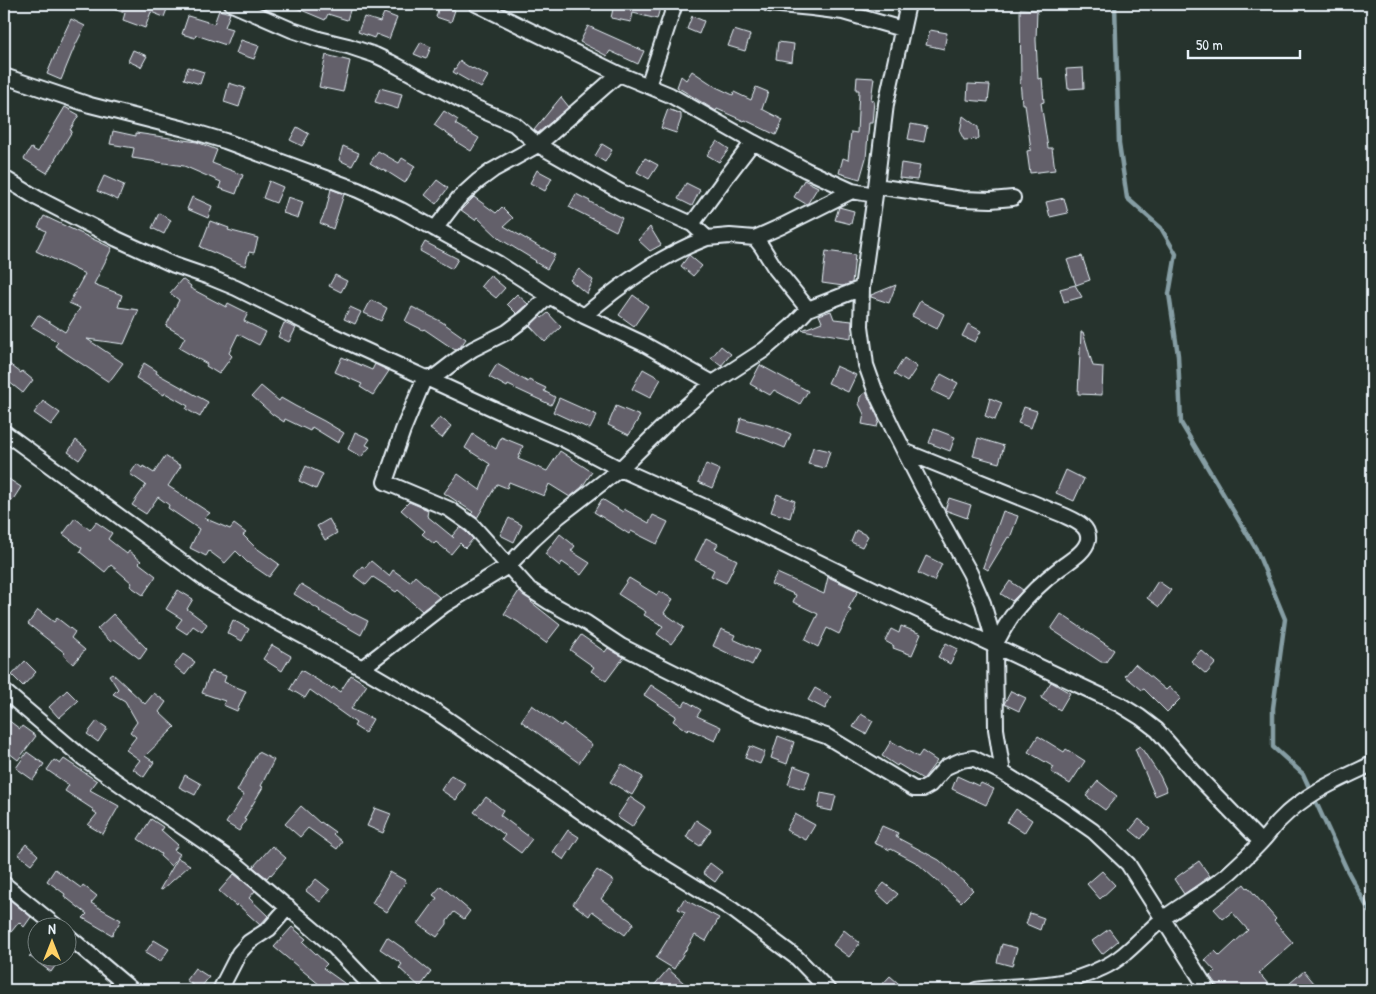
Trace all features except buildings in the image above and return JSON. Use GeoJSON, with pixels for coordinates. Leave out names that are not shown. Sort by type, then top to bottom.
{"type":"FeatureCollection","features":[{"type":"Feature","properties":{"kind":"street"},"geometry":{"type":"LineString","coordinates":[[232,4],[292,30],[375,55],[474,108],[514,124],[538,145],[622,192],[692,224],[707,238]]}},
{"type":"Feature","properties":{"kind":"street"},"geometry":{"type":"LineString","coordinates":[[476,4],[618,74],[677,99],[806,170],[852,191]]}},
{"type":"Feature","properties":{"kind":"street"},"geometry":{"type":"LineString","coordinates":[[648,86],[675,4]]}},
{"type":"Feature","properties":{"kind":"street"},"geometry":{"type":"LineString","coordinates":[[769,4],[843,12],[902,29]]}},
{"type":"Feature","properties":{"kind":"street"},"geometry":{"type":"LineString","coordinates":[[908,4],[886,104],[862,288],[861,326],[866,365],[876,393],[904,451],[984,603],[994,645],[996,729],[1003,772]]}},
{"type":"Feature","properties":{"kind":"street"},"geometry":{"type":"LineString","coordinates":[[435,228],[458,199],[478,181],[493,170],[538,145],[618,74]]}},
{"type":"Feature","properties":{"kind":"street"},"geometry":{"type":"LineString","coordinates":[[4,76],[90,105],[185,129],[358,190],[435,228],[499,264],[584,316],[642,343],[713,383]]}},
{"type":"Feature","properties":{"kind":"street"},"geometry":{"type":"LineString","coordinates":[[692,224],[753,142]]}},
{"type":"Feature","properties":{"kind":"street"},"geometry":{"type":"LineString","coordinates":[[4,178],[37,198],[174,265],[236,288],[321,330],[563,439],[886,595],[1119,704],[1157,730],[1200,779],[1262,842]]}},
{"type":"Feature","properties":{"kind":"street"},"geometry":{"type":"LineString","coordinates":[[584,316],[613,291],[678,250],[707,238],[730,236],[755,238],[852,191],[876,190],[962,199],[991,200],[1013,198]]}},
{"type":"Feature","properties":{"kind":"street"},"geometry":{"type":"LineString","coordinates":[[755,238],[775,268],[808,309]]}},
{"type":"Feature","properties":{"kind":"street"},"geometry":{"type":"LineString","coordinates":[[362,668],[444,605],[508,566],[558,516],[620,468],[713,383],[764,350],[792,326],[808,309],[862,288]]}},
{"type":"Feature","properties":{"kind":"street"},"geometry":{"type":"LineString","coordinates":[[549,296],[527,317],[507,332],[473,349],[429,378],[403,430],[386,482],[449,509],[472,525],[528,589],[585,622],[621,646],[741,706],[769,718],[826,736],[914,788],[923,789],[946,767],[962,760],[973,758],[1003,772],[1093,830],[1128,864],[1208,990]]}},
{"type":"Feature","properties":{"kind":"street"},"geometry":{"type":"LineString","coordinates":[[4,432],[208,582],[437,712],[642,854],[733,910],[797,958],[828,990]]}},
{"type":"Feature","properties":{"kind":"street"},"geometry":{"type":"LineString","coordinates":[[904,451],[1063,515],[1082,524],[1087,531],[1088,539],[1084,548],[1038,587],[1020,606],[994,645]]}},
{"type":"Feature","properties":{"kind":"street"},"geometry":{"type":"LineString","coordinates":[[4,691],[83,758],[234,862],[333,946],[375,990]]}},
{"type":"Feature","properties":{"kind":"street"},"geometry":{"type":"LineString","coordinates":[[976,990],[1057,983],[1104,968],[1132,949],[1162,919],[1230,873],[1262,842],[1279,821],[1303,800],[1317,790],[1372,764]]}},
{"type":"Feature","properties":{"kind":"street"},"geometry":{"type":"LineString","coordinates":[[4,884],[44,916]]}},
{"type":"Feature","properties":{"kind":"street"},"geometry":{"type":"LineString","coordinates":[[220,990],[239,953],[249,942],[270,929],[288,907]]}},
{"type":"Feature","properties":{"kind":"street"},"geometry":{"type":"LineString","coordinates":[[78,944],[132,990]]}},
{"type":"Feature","properties":{"kind":"waterway"},"geometry":{"type":"LineString","coordinates":[[1115,4],[1119,144],[1127,198],[1161,228],[1176,254],[1169,294],[1178,355],[1181,423],[1256,549],[1285,619],[1273,708],[1273,747],[1303,774],[1347,870],[1372,916]]}}]}
